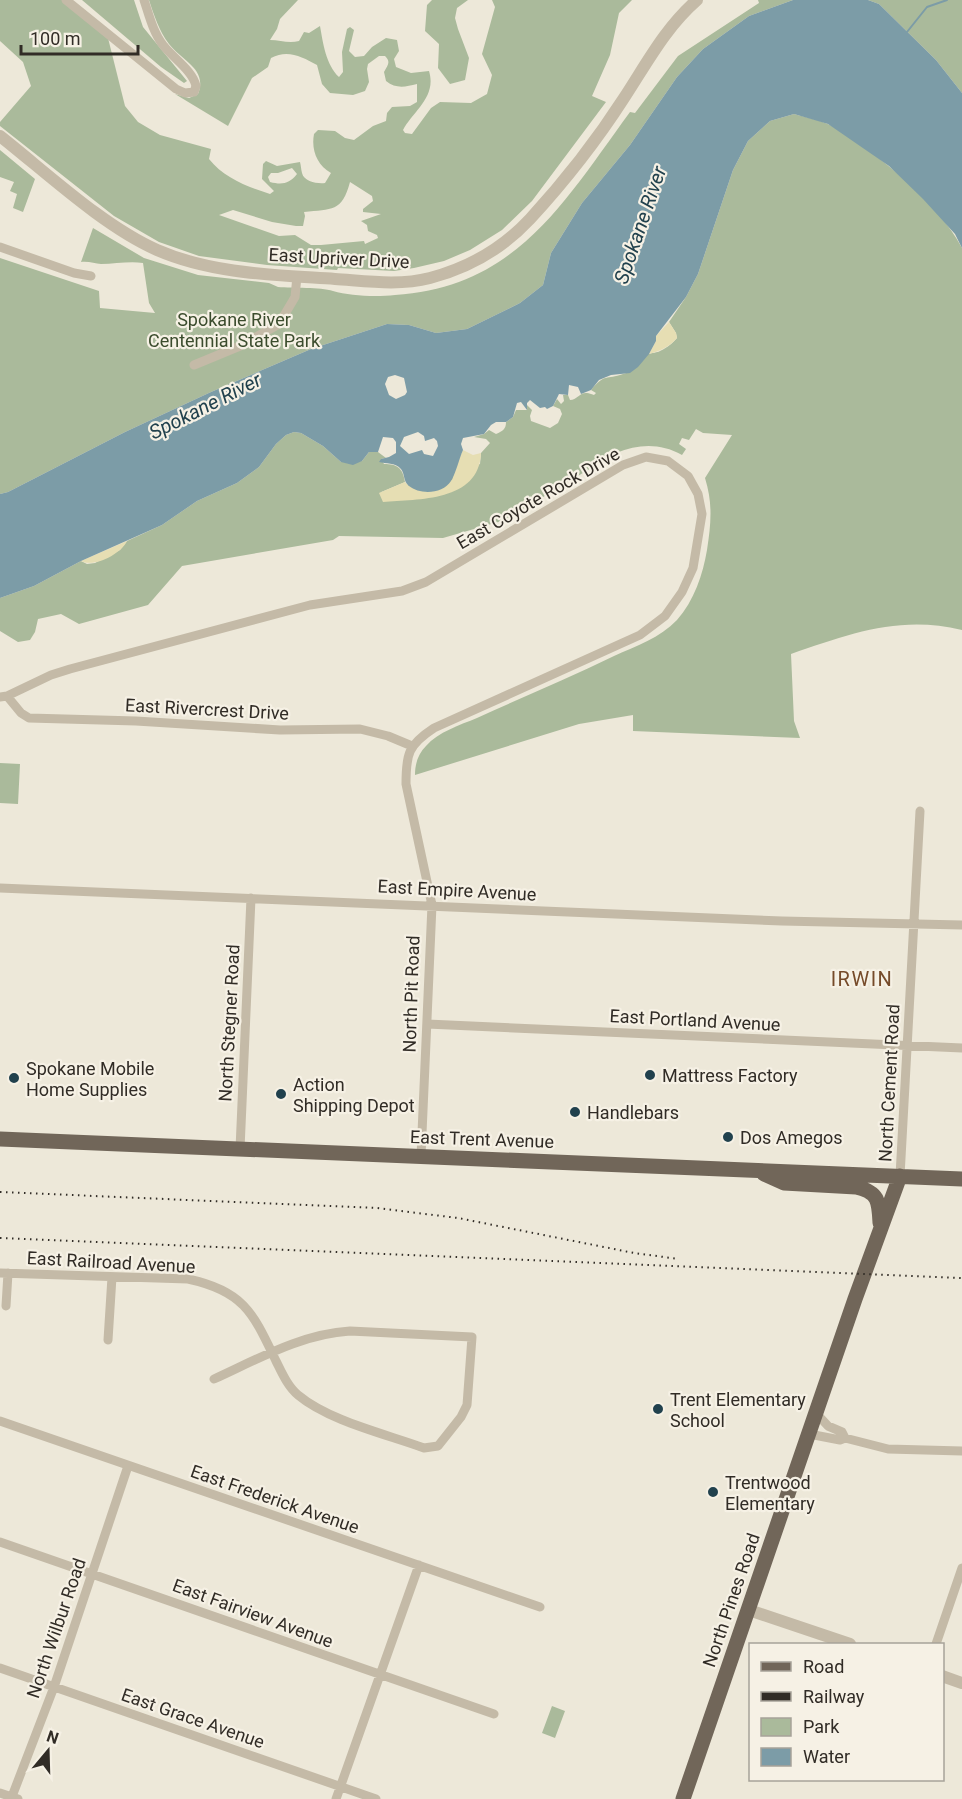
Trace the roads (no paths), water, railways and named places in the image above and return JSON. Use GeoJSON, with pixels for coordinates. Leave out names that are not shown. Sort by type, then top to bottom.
{"type":"FeatureCollection","features":[{"type":"Feature","properties":{"kind":"main road","name":"East Trent Avenue"},"geometry":{"type":"LineString","coordinates":[[0,1139],[962,1179]]}},
{"type":"Feature","properties":{"kind":"main road"},"geometry":{"type":"LineString","coordinates":[[755,1170],[784,1183],[856,1187],[867,1190],[875,1196],[879,1205],[881,1228]]}},
{"type":"Feature","properties":{"kind":"main road","name":"North Pines Road"},"geometry":{"type":"LineString","coordinates":[[683,1799],[900,1176]]}},
{"type":"Feature","properties":{"kind":"street"},"geometry":{"type":"LineString","coordinates":[[66,0],[169,84],[185,93],[194,92],[196,86],[193,78],[161,43],[144,0]]}},
{"type":"Feature","properties":{"kind":"street","name":"East Upriver Drive"},"geometry":{"type":"LineString","coordinates":[[0,136],[108,221],[156,250],[179,259],[207,266],[297,276],[387,282],[428,278],[471,263],[507,241],[529,220],[564,179],[624,99],[662,38],[681,14],[697,0]]}},
{"type":"Feature","properties":{"kind":"street"},"geometry":{"type":"LineString","coordinates":[[0,247],[74,273],[91,276]]}},
{"type":"Feature","properties":{"kind":"street"},"geometry":{"type":"LineString","coordinates":[[194,365],[240,346],[279,324],[295,297],[297,276]]}},
{"type":"Feature","properties":{"kind":"street","name":"East Coyote Rock Drive"},"geometry":{"type":"LineString","coordinates":[[4,696],[70,669],[310,605],[402,591],[426,582],[623,465],[646,457],[668,461],[688,476],[698,494],[702,514],[693,568],[682,592],[665,616],[640,635],[434,728],[412,746]]}},
{"type":"Feature","properties":{"kind":"street","name":"East Rivercrest Drive"},"geometry":{"type":"LineString","coordinates":[[4,696],[29,718],[136,721],[280,730],[360,729],[388,736],[412,746]]}},
{"type":"Feature","properties":{"kind":"street"},"geometry":{"type":"LineString","coordinates":[[412,746],[406,765],[406,784],[432,905]]}},
{"type":"Feature","properties":{"kind":"street","name":"North Cement Road"},"geometry":{"type":"LineString","coordinates":[[900,1176],[920,811]]}},
{"type":"Feature","properties":{"kind":"street","name":"East Empire Avenue"},"geometry":{"type":"LineString","coordinates":[[0,888],[782,921],[913,922],[962,925]]}},
{"type":"Feature","properties":{"kind":"street","name":"North Stegner Road"},"geometry":{"type":"LineString","coordinates":[[240,1149],[251,898]]}},
{"type":"Feature","properties":{"kind":"street","name":"North Pit Road"},"geometry":{"type":"LineString","coordinates":[[422,1156],[432,905]]}},
{"type":"Feature","properties":{"kind":"street","name":"East Portland Avenue"},"geometry":{"type":"LineString","coordinates":[[427,1024],[962,1048]]}},
{"type":"Feature","properties":{"kind":"street"},"geometry":{"type":"LineString","coordinates":[[4,1273],[6,1306]]}},
{"type":"Feature","properties":{"kind":"street","name":"East Railroad Avenue"},"geometry":{"type":"LineString","coordinates":[[4,1273],[188,1279],[207,1283],[225,1291],[242,1303],[258,1323],[272,1353],[296,1394],[312,1406],[330,1414],[424,1448],[438,1446],[461,1417],[466,1405],[472,1337],[334,1332],[305,1339],[272,1353]]}},
{"type":"Feature","properties":{"kind":"street"},"geometry":{"type":"LineString","coordinates":[[108,1340],[112,1277]]}},
{"type":"Feature","properties":{"kind":"street"},"geometry":{"type":"LineString","coordinates":[[214,1378],[272,1353]]}},
{"type":"Feature","properties":{"kind":"street"},"geometry":{"type":"LineString","coordinates":[[816,1413],[828,1426],[842,1432],[845,1438]]}},
{"type":"Feature","properties":{"kind":"street","name":"East Frederick Avenue"},"geometry":{"type":"LineString","coordinates":[[0,1421],[540,1607]]}},
{"type":"Feature","properties":{"kind":"street"},"geometry":{"type":"LineString","coordinates":[[809,1434],[840,1440],[845,1438],[888,1449],[962,1451]]}},
{"type":"Feature","properties":{"kind":"street","name":"North Wilbur Road"},"geometry":{"type":"LineString","coordinates":[[14,1798],[128,1466]]}},
{"type":"Feature","properties":{"kind":"street","name":"East Fairview Avenue"},"geometry":{"type":"LineString","coordinates":[[0,1542],[494,1714]]}},
{"type":"Feature","properties":{"kind":"street"},"geometry":{"type":"LineString","coordinates":[[336,1799],[419,1565]]}},
{"type":"Feature","properties":{"kind":"street"},"geometry":{"type":"LineString","coordinates":[[936,1643],[962,1568]]}},
{"type":"Feature","properties":{"kind":"street"},"geometry":{"type":"LineString","coordinates":[[749,1610],[847,1643]]}},
{"type":"Feature","properties":{"kind":"street","name":"East Grace Avenue"},"geometry":{"type":"LineString","coordinates":[[0,1668],[376,1799]]}},
{"type":"Feature","properties":{"kind":"street"},"geometry":{"type":"LineString","coordinates":[[944,1677],[962,1683]]}},
{"type":"Feature","properties":{"kind":"street"},"geometry":{"type":"LineString","coordinates":[[0,1793],[14,1798]]}},
{"type":"Feature","properties":{"kind":"water","name":"Spokane River"},"geometry":{"type":"Polygon","coordinates":[[[793,0],[868,0],[879,4],[936,60],[962,93],[962,248],[955,234],[889,166],[828,124],[794,114],[770,121],[748,141],[733,170],[698,274],[686,297],[656,336],[656,341],[649,354],[638,367],[630,373],[611,375],[599,380],[591,390],[581,394],[578,387],[569,385],[568,395],[559,394],[553,406],[547,409],[540,408],[530,400],[527,403],[527,410],[521,402],[517,403],[513,417],[506,422],[496,422],[484,434],[463,438],[461,444],[463,450],[454,474],[443,489],[425,492],[414,489],[407,484],[399,467],[379,462],[396,453],[396,442],[393,438],[383,437],[378,452],[369,452],[362,461],[353,465],[341,462],[323,446],[301,433],[294,432],[286,435],[276,444],[259,467],[237,483],[197,501],[162,525],[81,561],[34,586],[0,598],[0,494],[125,432],[311,349],[387,324],[409,325],[436,333],[467,329],[520,303],[543,285],[551,253],[582,203],[630,145],[677,77],[703,49],[749,16],[793,0]],[[395,375],[388,377],[385,384],[389,395],[396,399],[407,392],[404,378],[395,375]],[[418,432],[404,437],[400,446],[409,454],[422,450],[424,454],[433,456],[438,446],[437,441],[434,438],[425,441],[424,436],[418,432]]]}},
{"type":"Feature","properties":{"kind":"waterway"},"geometry":{"type":"LineString","coordinates":[[907,32],[927,7],[947,0]]}},
{"type":"Feature","properties":{"kind":"railway"},"geometry":{"type":"LineString","coordinates":[[0,1192],[377,1208],[458,1218],[634,1253],[679,1259]]}},
{"type":"Feature","properties":{"kind":"railway"},"geometry":{"type":"LineString","coordinates":[[0,1238],[962,1278]]}},
{"type":"Feature","properties":{"kind":"place","name":"Mattress Factory"},"geometry":{"type":"Point","coordinates":[650,1075]}},
{"type":"Feature","properties":{"kind":"place","name":"Spokane Mobile Home Supplies"},"geometry":{"type":"Point","coordinates":[14,1078]}},
{"type":"Feature","properties":{"kind":"place","name":"Action Shipping Depot"},"geometry":{"type":"Point","coordinates":[281,1094]}},
{"type":"Feature","properties":{"kind":"place","name":"Handlebars"},"geometry":{"type":"Point","coordinates":[575,1112]}},
{"type":"Feature","properties":{"kind":"place","name":"Dos Amegos"},"geometry":{"type":"Point","coordinates":[728,1137]}},
{"type":"Feature","properties":{"kind":"place","name":"Trent Elementary School"},"geometry":{"type":"Point","coordinates":[658,1409]}},
{"type":"Feature","properties":{"kind":"place","name":"Trentwood Elementary"},"geometry":{"type":"Point","coordinates":[713,1492]}},
{"type":"Feature","properties":{"kind":"district","name":"IRWIN"},"geometry":{"type":"Point","coordinates":[862,979]}},
{"type":"Feature","properties":{"kind":"park label","name":"Spokane River Centennial State Park"},"geometry":{"type":"Point","coordinates":[234,329]}}]}
